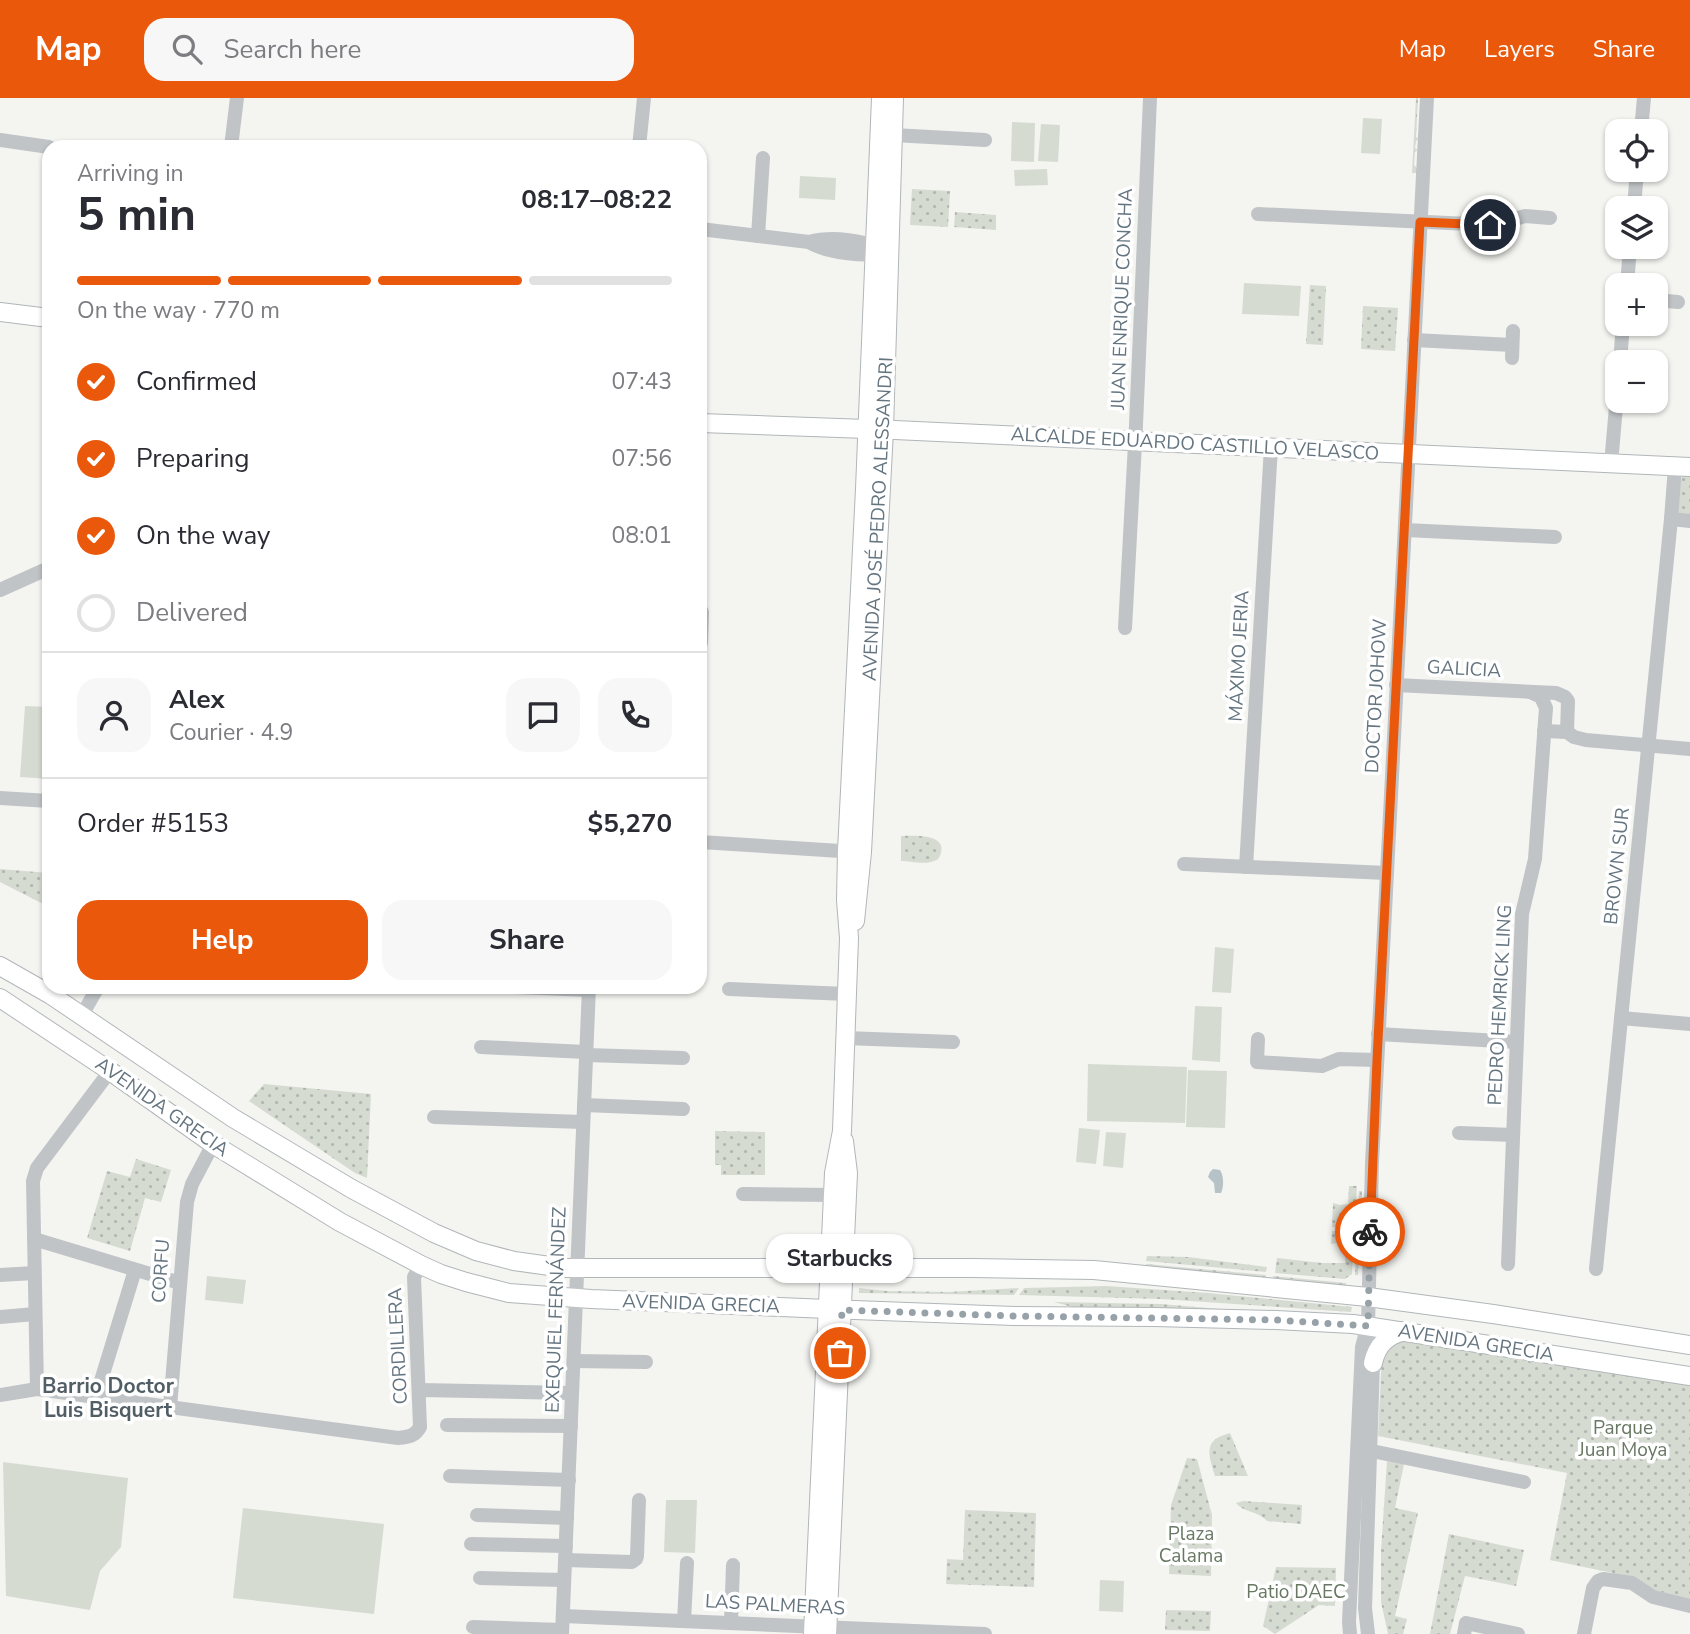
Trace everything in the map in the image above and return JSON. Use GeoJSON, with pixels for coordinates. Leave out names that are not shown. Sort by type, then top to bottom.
{"type":"FeatureCollection","features":[{"type":"Feature","properties":{"kind":"main road","name":"AVENIDA JOSÉ PEDRO ALESSANDRI"},"geometry":{"type":"LineString","coordinates":[[820,1630],[835,1309],[833,1195],[842,1131],[849,938],[846,900],[854,852],[876,429],[881,98]]}},
{"type":"Feature","properties":{"kind":"main road","name":"AVENIDA JOSÉ PEDRO ALESSANDRI"},"geometry":{"type":"LineString","coordinates":[[879,251],[893,135],[894,98]]}},
{"type":"Feature","properties":{"kind":"main road"},"geometry":{"type":"LineString","coordinates":[[0,312],[42,317]]}},
{"type":"Feature","properties":{"kind":"main road","name":"ALCALDE EDUARDO CASTILLO VELASCO"},"geometry":{"type":"LineString","coordinates":[[707,423],[1683,467]]}},
{"type":"Feature","properties":{"kind":"main road","name":"AVENIDA GRECIA"},"geometry":{"type":"LineString","coordinates":[[0,966],[42,989]]}},
{"type":"Feature","properties":{"kind":"main road","name":"AVENIDA GRECIA"},"geometry":{"type":"LineString","coordinates":[[49,994],[233,1118],[352,1189],[434,1233],[503,1259],[540,1266],[576,1268],[1094,1270],[1368,1297],[1690,1345]]}},
{"type":"Feature","properties":{"kind":"main road","name":"AVENIDA GRECIA"},"geometry":{"type":"LineString","coordinates":[[0,998],[213,1144],[340,1222],[421,1265],[466,1282],[502,1291],[577,1298],[835,1309],[1014,1316],[1276,1320],[1368,1326],[1690,1376]]}},
{"type":"Feature","properties":{"kind":"main road","name":"AVENIDA JOSÉ PEDRO ALESSANDRI"},"geometry":{"type":"LineString","coordinates":[[836,1268],[848,1173],[842,1131]]}},
{"type":"Feature","properties":{"kind":"main road"},"geometry":{"type":"LineString","coordinates":[[1373,1363],[1383,1342],[1391,1336],[1405,1332]]}},
{"type":"Feature","properties":{"kind":"street"},"geometry":{"type":"LineString","coordinates":[[232,140],[237,98]]}},
{"type":"Feature","properties":{"kind":"street"},"geometry":{"type":"LineString","coordinates":[[640,140],[644,98]]}},
{"type":"Feature","properties":{"kind":"street","name":"JUAN ENRIQUE CONCHA"},"geometry":{"type":"LineString","coordinates":[[1125,628],[1150,98]]}},
{"type":"Feature","properties":{"kind":"street","name":"DOCTOR JOHOW"},"geometry":{"type":"LineString","coordinates":[[1368,1326],[1378,1034],[1427,98]]}},
{"type":"Feature","properties":{"kind":"street"},"geometry":{"type":"LineString","coordinates":[[1642,119],[1644,98]]}},
{"type":"Feature","properties":{"kind":"street"},"geometry":{"type":"LineString","coordinates":[[893,135],[985,140]]}},
{"type":"Feature","properties":{"kind":"street"},"geometry":{"type":"LineString","coordinates":[[0,140],[42,146]]}},
{"type":"Feature","properties":{"kind":"street"},"geometry":{"type":"LineString","coordinates":[[758,236],[763,158]]}},
{"type":"Feature","properties":{"kind":"street"},"geometry":{"type":"LineString","coordinates":[[1258,214],[1495,225],[1525,216],[1550,218]]}},
{"type":"Feature","properties":{"kind":"street"},"geometry":{"type":"LineString","coordinates":[[707,230],[809,242],[826,249],[879,251]]}},
{"type":"Feature","properties":{"kind":"street"},"geometry":{"type":"LineString","coordinates":[[1668,301],[1678,302]]}},
{"type":"Feature","properties":{"kind":"street"},"geometry":{"type":"LineString","coordinates":[[1414,340],[1512,344]]}},
{"type":"Feature","properties":{"kind":"street"},"geometry":{"type":"LineString","coordinates":[[1611,464],[1615,413]]}},
{"type":"Feature","properties":{"kind":"street","name":"MÁXIMO JERIA"},"geometry":{"type":"LineString","coordinates":[[1246,867],[1271,447]]}},
{"type":"Feature","properties":{"kind":"street","name":"BROWN SUR"},"geometry":{"type":"LineString","coordinates":[[1596,1269],[1671,519],[1683,467]]}},
{"type":"Feature","properties":{"kind":"street"},"geometry":{"type":"LineString","coordinates":[[1671,519],[1690,521]]}},
{"type":"Feature","properties":{"kind":"street"},"geometry":{"type":"LineString","coordinates":[[1405,530],[1555,537]]}},
{"type":"Feature","properties":{"kind":"street"},"geometry":{"type":"LineString","coordinates":[[0,590],[42,571]]}},
{"type":"Feature","properties":{"kind":"street","name":"GALICIA"},"geometry":{"type":"LineString","coordinates":[[1396,685],[1556,693],[1565,698],[1569,705],[1567,732]]}},
{"type":"Feature","properties":{"kind":"street","name":"PEDRO HEMRICK LING"},"geometry":{"type":"LineString","coordinates":[[1508,1264],[1522,914],[1535,859],[1546,708],[1541,697],[1530,692]]}},
{"type":"Feature","properties":{"kind":"street"},"geometry":{"type":"LineString","coordinates":[[1544,731],[1567,732],[1586,740],[1690,749]]}},
{"type":"Feature","properties":{"kind":"street"},"geometry":{"type":"LineString","coordinates":[[0,798],[42,801]]}},
{"type":"Feature","properties":{"kind":"street"},"geometry":{"type":"LineString","coordinates":[[707,842],[854,852]]}},
{"type":"Feature","properties":{"kind":"street"},"geometry":{"type":"LineString","coordinates":[[1184,864],[1387,873]]}},
{"type":"Feature","properties":{"kind":"street"},"geometry":{"type":"LineString","coordinates":[[729,989],[847,994]]}},
{"type":"Feature","properties":{"kind":"street"},"geometry":{"type":"LineString","coordinates":[[82,1015],[93,994]]}},
{"type":"Feature","properties":{"kind":"street","name":"EXEQUIEL FERNÁNDEZ"},"geometry":{"type":"LineString","coordinates":[[562,1627],[589,994]]}},
{"type":"Feature","properties":{"kind":"street"},"geometry":{"type":"LineString","coordinates":[[1621,1018],[1690,1024]]}},
{"type":"Feature","properties":{"kind":"street"},"geometry":{"type":"LineString","coordinates":[[1378,1034],[1516,1042]]}},
{"type":"Feature","properties":{"kind":"street"},"geometry":{"type":"LineString","coordinates":[[845,1038],[953,1042]]}},
{"type":"Feature","properties":{"kind":"street"},"geometry":{"type":"LineString","coordinates":[[1258,1039],[1257,1062],[1322,1066],[1339,1059],[1377,1060]]}},
{"type":"Feature","properties":{"kind":"street"},"geometry":{"type":"LineString","coordinates":[[481,1047],[683,1058]]}},
{"type":"Feature","properties":{"kind":"street"},"geometry":{"type":"LineString","coordinates":[[37,1389],[33,1181],[37,1168],[110,1071]]}},
{"type":"Feature","properties":{"kind":"street"},"geometry":{"type":"LineString","coordinates":[[584,1105],[683,1109]]}},
{"type":"Feature","properties":{"kind":"street"},"geometry":{"type":"LineString","coordinates":[[433,1117],[583,1122]]}},
{"type":"Feature","properties":{"kind":"street"},"geometry":{"type":"LineString","coordinates":[[1459,1133],[1513,1135]]}},
{"type":"Feature","properties":{"kind":"street","name":"CORFU"},"geometry":{"type":"LineString","coordinates":[[170,1406],[187,1202],[192,1184],[213,1144]]}},
{"type":"Feature","properties":{"kind":"street"},"geometry":{"type":"LineString","coordinates":[[743,1194],[833,1195]]}},
{"type":"Feature","properties":{"kind":"street"},"geometry":{"type":"LineString","coordinates":[[34,1239],[180,1283]]}},
{"type":"Feature","properties":{"kind":"street","name":"CORDILLERA"},"geometry":{"type":"LineString","coordinates":[[170,1406],[398,1438],[416,1434],[420,1427],[420,1390],[414,1277],[421,1265]]}},
{"type":"Feature","properties":{"kind":"street"},"geometry":{"type":"LineString","coordinates":[[96,1397],[135,1270]]}},
{"type":"Feature","properties":{"kind":"street"},"geometry":{"type":"LineString","coordinates":[[0,1275],[34,1273]]}},
{"type":"Feature","properties":{"kind":"street"},"geometry":{"type":"LineString","coordinates":[[0,1317],[35,1314]]}},
{"type":"Feature","properties":{"kind":"street"},"geometry":{"type":"LineString","coordinates":[[1350,1634],[1373,1363],[1368,1326]]}},
{"type":"Feature","properties":{"kind":"street"},"geometry":{"type":"LineString","coordinates":[[1368,1326],[1362,1347],[1365,1608],[1368,1634]]}},
{"type":"Feature","properties":{"kind":"street"},"geometry":{"type":"LineString","coordinates":[[574,1361],[646,1362]]}},
{"type":"Feature","properties":{"kind":"street"},"geometry":{"type":"LineString","coordinates":[[0,1395],[37,1389],[170,1406]]}},
{"type":"Feature","properties":{"kind":"street"},"geometry":{"type":"LineString","coordinates":[[420,1390],[572,1393]]}},
{"type":"Feature","properties":{"kind":"street"},"geometry":{"type":"LineString","coordinates":[[447,1425],[571,1426]]}},
{"type":"Feature","properties":{"kind":"street"},"geometry":{"type":"LineString","coordinates":[[1364,1449],[1524,1482]]}},
{"type":"Feature","properties":{"kind":"street"},"geometry":{"type":"LineString","coordinates":[[450,1476],[569,1480]]}},
{"type":"Feature","properties":{"kind":"street"},"geometry":{"type":"LineString","coordinates":[[471,1544],[632,1562],[637,1556],[639,1500]]}},
{"type":"Feature","properties":{"kind":"street"},"geometry":{"type":"LineString","coordinates":[[477,1515],[567,1518]]}},
{"type":"Feature","properties":{"kind":"street"},"geometry":{"type":"LineString","coordinates":[[682,1625],[687,1563]]}},
{"type":"Feature","properties":{"kind":"street"},"geometry":{"type":"LineString","coordinates":[[733,1565],[734,1627]]}},
{"type":"Feature","properties":{"kind":"street"},"geometry":{"type":"LineString","coordinates":[[480,1578],[564,1580]]}},
{"type":"Feature","properties":{"kind":"street"},"geometry":{"type":"LineString","coordinates":[[1584,1634],[1593,1588],[1602,1578],[1632,1583],[1653,1597],[1690,1606]]}},
{"type":"Feature","properties":{"kind":"street"},"geometry":{"type":"LineString","coordinates":[[1464,1634],[1466,1623],[1518,1634]]}},
{"type":"Feature","properties":{"kind":"street","name":"LAS PALMERAS"},"geometry":{"type":"LineString","coordinates":[[473,1627],[682,1625],[985,1634]]}},
{"type":"Feature","properties":{"kind":"green space"},"geometry":{"type":"Polygon","coordinates":[[[1416,98],[1416,137],[1419,139],[1416,141],[1415,148],[1418,150],[1415,152],[1414,165],[1417,173],[1412,173],[1416,98]]]}},
{"type":"Feature","properties":{"kind":"green space"},"geometry":{"type":"Polygon","coordinates":[[[1363,118],[1382,119],[1380,154],[1361,153],[1363,118]]]}},
{"type":"Feature","properties":{"kind":"green space"},"geometry":{"type":"Polygon","coordinates":[[[1012,122],[1035,123],[1034,162],[1011,161],[1012,122]]]}},
{"type":"Feature","properties":{"kind":"green space"},"geometry":{"type":"Polygon","coordinates":[[[1041,124],[1060,125],[1058,162],[1038,161],[1041,124]]]}},
{"type":"Feature","properties":{"kind":"green space"},"geometry":{"type":"Polygon","coordinates":[[[1047,169],[1048,185],[1015,186],[1014,170],[1047,169]]]}},
{"type":"Feature","properties":{"kind":"green space"},"geometry":{"type":"Polygon","coordinates":[[[800,176],[836,178],[835,200],[799,198],[800,176]]]}},
{"type":"Feature","properties":{"kind":"green space"},"geometry":{"type":"Polygon","coordinates":[[[912,189],[950,191],[948,227],[910,225],[912,189]]]}},
{"type":"Feature","properties":{"kind":"green space"},"geometry":{"type":"Polygon","coordinates":[[[955,212],[996,215],[996,230],[954,227],[955,212]]]}},
{"type":"Feature","properties":{"kind":"green space"},"geometry":{"type":"Polygon","coordinates":[[[1244,283],[1301,286],[1299,316],[1242,314],[1244,283]]]}},
{"type":"Feature","properties":{"kind":"green space"},"geometry":{"type":"Polygon","coordinates":[[[1310,285],[1326,286],[1323,345],[1306,344],[1310,285]]]}},
{"type":"Feature","properties":{"kind":"green space"},"geometry":{"type":"Polygon","coordinates":[[[1363,306],[1398,308],[1395,351],[1361,349],[1363,306]]]}},
{"type":"Feature","properties":{"kind":"green space"},"geometry":{"type":"Polygon","coordinates":[[[1682,474],[1690,474],[1690,516],[1678,515],[1678,481],[1681,481],[1682,474]]]}},
{"type":"Feature","properties":{"kind":"green space"},"geometry":{"type":"Polygon","coordinates":[[[25,706],[42,707],[42,779],[20,777],[25,706]]]}},
{"type":"Feature","properties":{"kind":"green space"},"geometry":{"type":"Polygon","coordinates":[[[901,836],[934,839],[939,842],[941,853],[935,861],[926,863],[901,861],[901,836]]]}},
{"type":"Feature","properties":{"kind":"green space"},"geometry":{"type":"Polygon","coordinates":[[[0,869],[42,872],[42,903],[0,882],[0,869]]]}},
{"type":"Feature","properties":{"kind":"green space"},"geometry":{"type":"Polygon","coordinates":[[[1215,947],[1234,949],[1231,993],[1212,992],[1215,947]]]}},
{"type":"Feature","properties":{"kind":"green space"},"geometry":{"type":"Polygon","coordinates":[[[1195,1006],[1222,1007],[1220,1062],[1192,1060],[1195,1006]]]}},
{"type":"Feature","properties":{"kind":"green space"},"geometry":{"type":"Polygon","coordinates":[[[1088,1064],[1187,1067],[1185,1123],[1087,1121],[1088,1064]]]}},
{"type":"Feature","properties":{"kind":"green space"},"geometry":{"type":"Polygon","coordinates":[[[1188,1070],[1227,1071],[1225,1128],[1186,1127],[1188,1070]]]}},
{"type":"Feature","properties":{"kind":"green space"},"geometry":{"type":"Polygon","coordinates":[[[264,1084],[371,1094],[367,1178],[355,1173],[249,1101],[264,1084]]]}},
{"type":"Feature","properties":{"kind":"green space"},"geometry":{"type":"Polygon","coordinates":[[[1079,1128],[1100,1130],[1096,1164],[1076,1162],[1079,1128]]]}},
{"type":"Feature","properties":{"kind":"green space"},"geometry":{"type":"Polygon","coordinates":[[[715,1131],[765,1132],[765,1175],[721,1175],[721,1165],[715,1165],[715,1131]]]}},
{"type":"Feature","properties":{"kind":"green space"},"geometry":{"type":"Polygon","coordinates":[[[1106,1132],[1126,1133],[1123,1168],[1103,1166],[1106,1132]]]}},
{"type":"Feature","properties":{"kind":"green space"},"geometry":{"type":"Polygon","coordinates":[[[136,1159],[171,1170],[161,1202],[145,1198],[130,1251],[87,1238],[107,1171],[130,1177],[136,1159]]]}},
{"type":"Feature","properties":{"kind":"green space"},"geometry":{"type":"Polygon","coordinates":[[[1349,1186],[1357,1186],[1354,1228],[1332,1227],[1333,1203],[1348,1204],[1349,1186]]]}},
{"type":"Feature","properties":{"kind":"green space"},"geometry":{"type":"Polygon","coordinates":[[[1359,1191],[1362,1191],[1358,1275],[1355,1275],[1359,1191]]]}},
{"type":"Feature","properties":{"kind":"green space"},"geometry":{"type":"Polygon","coordinates":[[[1332,1231],[1354,1232],[1352,1274],[1345,1279],[1275,1273],[1277,1258],[1345,1263],[1346,1244],[1331,1244],[1332,1231]]]}},
{"type":"Feature","properties":{"kind":"green space"},"geometry":{"type":"Polygon","coordinates":[[[1147,1256],[1188,1257],[1267,1267],[1266,1272],[1146,1261],[1147,1256]]]}},
{"type":"Feature","properties":{"kind":"green space"},"geometry":{"type":"Polygon","coordinates":[[[1146,1264],[1266,1275],[1265,1279],[1146,1268],[1146,1264]]]}},
{"type":"Feature","properties":{"kind":"green space"},"geometry":{"type":"Polygon","coordinates":[[[207,1276],[246,1280],[243,1304],[205,1300],[207,1276]]]}},
{"type":"Feature","properties":{"kind":"green space"},"geometry":{"type":"Polygon","coordinates":[[[1273,1276],[1346,1283],[1346,1287],[1273,1280],[1273,1276]]]}},
{"type":"Feature","properties":{"kind":"green space"},"geometry":{"type":"Polygon","coordinates":[[[1106,1286],[1352,1307],[1351,1312],[1161,1299],[1019,1295],[1024,1288],[1106,1286]]]}},
{"type":"Feature","properties":{"kind":"green space"},"geometry":{"type":"Polygon","coordinates":[[[859,1288],[949,1292],[1019,1288],[1014,1295],[859,1293],[859,1288]]]}},
{"type":"Feature","properties":{"kind":"green space"},"geometry":{"type":"Polygon","coordinates":[[[1054,1302],[1161,1304],[1244,1311],[1080,1309],[1054,1302]]]}},
{"type":"Feature","properties":{"kind":"green space","name":"Parque Juan Moya"},"geometry":{"type":"Polygon","coordinates":[[[1397,1336],[1690,1380],[1690,1602],[1661,1596],[1613,1573],[1550,1560],[1567,1473],[1378,1436],[1382,1352],[1397,1336]]]}},
{"type":"Feature","properties":{"kind":"green space"},"geometry":{"type":"Polygon","coordinates":[[[1230,1433],[1248,1476],[1215,1476],[1210,1448],[1215,1439],[1230,1433]]]}},
{"type":"Feature","properties":{"kind":"green space","name":"Plaza Calama"},"geometry":{"type":"Polygon","coordinates":[[[1187,1458],[1197,1459],[1212,1515],[1211,1576],[1169,1574],[1171,1505],[1187,1458]]]}},
{"type":"Feature","properties":{"kind":"green space"},"geometry":{"type":"Polygon","coordinates":[[[1387,1461],[1404,1464],[1395,1508],[1418,1513],[1395,1616],[1407,1619],[1403,1634],[1388,1634],[1381,1602],[1381,1550],[1387,1461]]]}},
{"type":"Feature","properties":{"kind":"green space"},"geometry":{"type":"Polygon","coordinates":[[[3,1462],[128,1478],[121,1547],[100,1571],[90,1610],[6,1596],[3,1462]]]}},
{"type":"Feature","properties":{"kind":"green space"},"geometry":{"type":"Polygon","coordinates":[[[666,1500],[697,1500],[695,1553],[664,1552],[666,1500]]]}},
{"type":"Feature","properties":{"kind":"green space"},"geometry":{"type":"Polygon","coordinates":[[[1243,1501],[1302,1505],[1301,1524],[1267,1521],[1236,1503],[1243,1501]]]}},
{"type":"Feature","properties":{"kind":"green space"},"geometry":{"type":"Polygon","coordinates":[[[243,1508],[384,1524],[374,1614],[233,1598],[243,1508]]]}},
{"type":"Feature","properties":{"kind":"green space"},"geometry":{"type":"Polygon","coordinates":[[[965,1510],[1036,1513],[1034,1587],[946,1584],[947,1559],[963,1560],[965,1510]]]}},
{"type":"Feature","properties":{"kind":"green space"},"geometry":{"type":"Polygon","coordinates":[[[1449,1534],[1524,1550],[1516,1586],[1465,1576],[1450,1634],[1430,1634],[1449,1534]]]}},
{"type":"Feature","properties":{"kind":"green space","name":"Patio DAEC"},"geometry":{"type":"Polygon","coordinates":[[[1276,1567],[1336,1568],[1335,1606],[1319,1605],[1275,1634],[1263,1626],[1276,1567]]]}},
{"type":"Feature","properties":{"kind":"green space"},"geometry":{"type":"Polygon","coordinates":[[[1100,1580],[1124,1581],[1123,1612],[1099,1611],[1100,1580]]]}},
{"type":"Feature","properties":{"kind":"green space"},"geometry":{"type":"Polygon","coordinates":[[[1166,1610],[1211,1611],[1210,1631],[1165,1630],[1166,1610]]]}},
{"type":"Feature","properties":{"kind":"shaded area"},"geometry":{"type":"Polygon","coordinates":[[[1213,1169],[1220,1170],[1222,1175],[1221,1193],[1215,1193],[1214,1183],[1208,1177],[1213,1169]]]}},
{"type":"Feature","properties":{"kind":"way so far"},"geometry":{"type":"LineString","coordinates":[[840,1353],[842,1310],[1276,1320],[1368,1326],[1370,1232]]}},
{"type":"Feature","properties":{"kind":"place","name":"Starbucks"},"geometry":{"type":"Point","coordinates":[840,1353]}},
{"type":"Feature","properties":{"kind":"district","name":"Barrio Doctor Luis Bisquert"},"geometry":{"type":"Point","coordinates":[108,1398]}},
{"type":"Feature","properties":{"kind":"route"},"geometry":{"type":"LineString","coordinates":[[1370,1232],[1420,222],[1490,225]]}}]}
